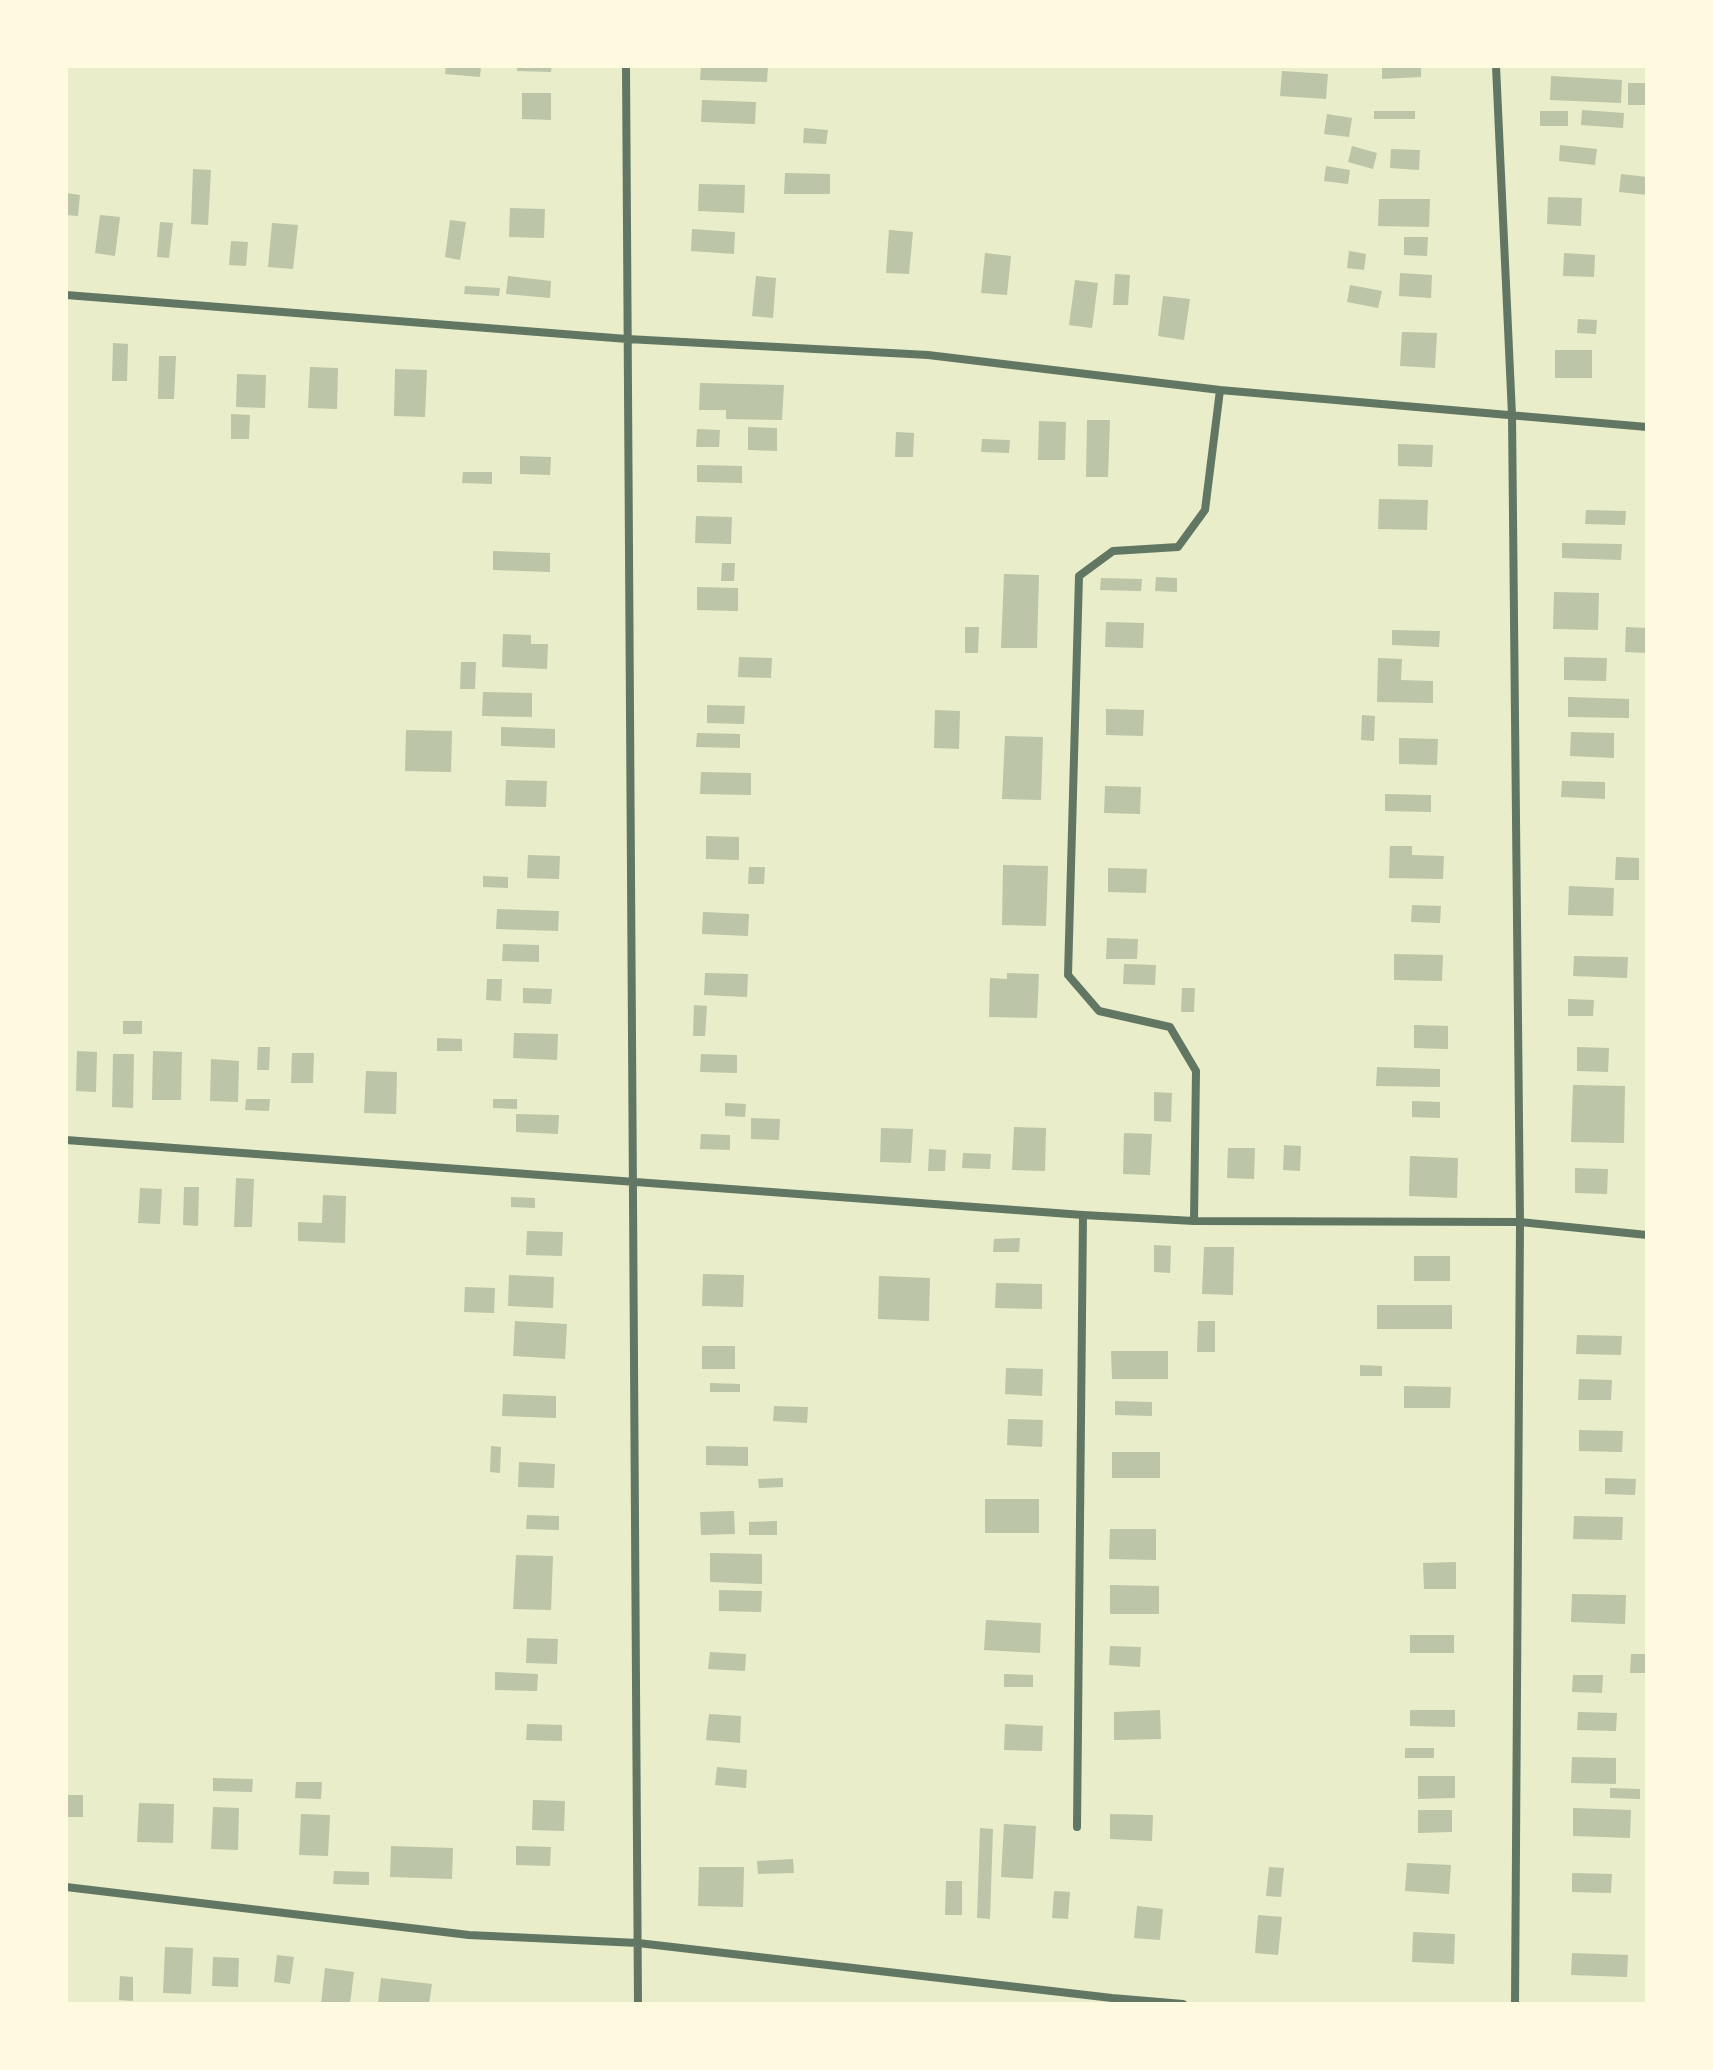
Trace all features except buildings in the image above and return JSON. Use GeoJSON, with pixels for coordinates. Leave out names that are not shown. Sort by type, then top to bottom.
{"type":"FeatureCollection","features":[{"type":"Feature","properties":{"kind":"street"},"geometry":{"type":"LineString","coordinates":[[626,66],[638,2004]]}},
{"type":"Feature","properties":{"kind":"street"},"geometry":{"type":"LineString","coordinates":[[1496,66],[1512,415],[1520,1222],[1515,2004]]}},
{"type":"Feature","properties":{"kind":"street"},"geometry":{"type":"LineString","coordinates":[[66,295],[627,339],[928,355],[1220,390],[1647,427]]}},
{"type":"Feature","properties":{"kind":"street"},"geometry":{"type":"LineString","coordinates":[[1194,1221],[1196,1071],[1170,1027],[1099,1011],[1068,975],[1079,576],[1113,551],[1178,547],[1205,510],[1220,390]]}},
{"type":"Feature","properties":{"kind":"street"},"geometry":{"type":"LineString","coordinates":[[66,1140],[1083,1215],[1194,1221],[1520,1222],[1647,1235]]}},
{"type":"Feature","properties":{"kind":"street"},"geometry":{"type":"LineString","coordinates":[[1077,1827],[1083,1215]]}},
{"type":"Feature","properties":{"kind":"street"},"geometry":{"type":"LineString","coordinates":[[66,1887],[469,1935],[638,1943],[1112,2001],[1183,2004]]}}]}
